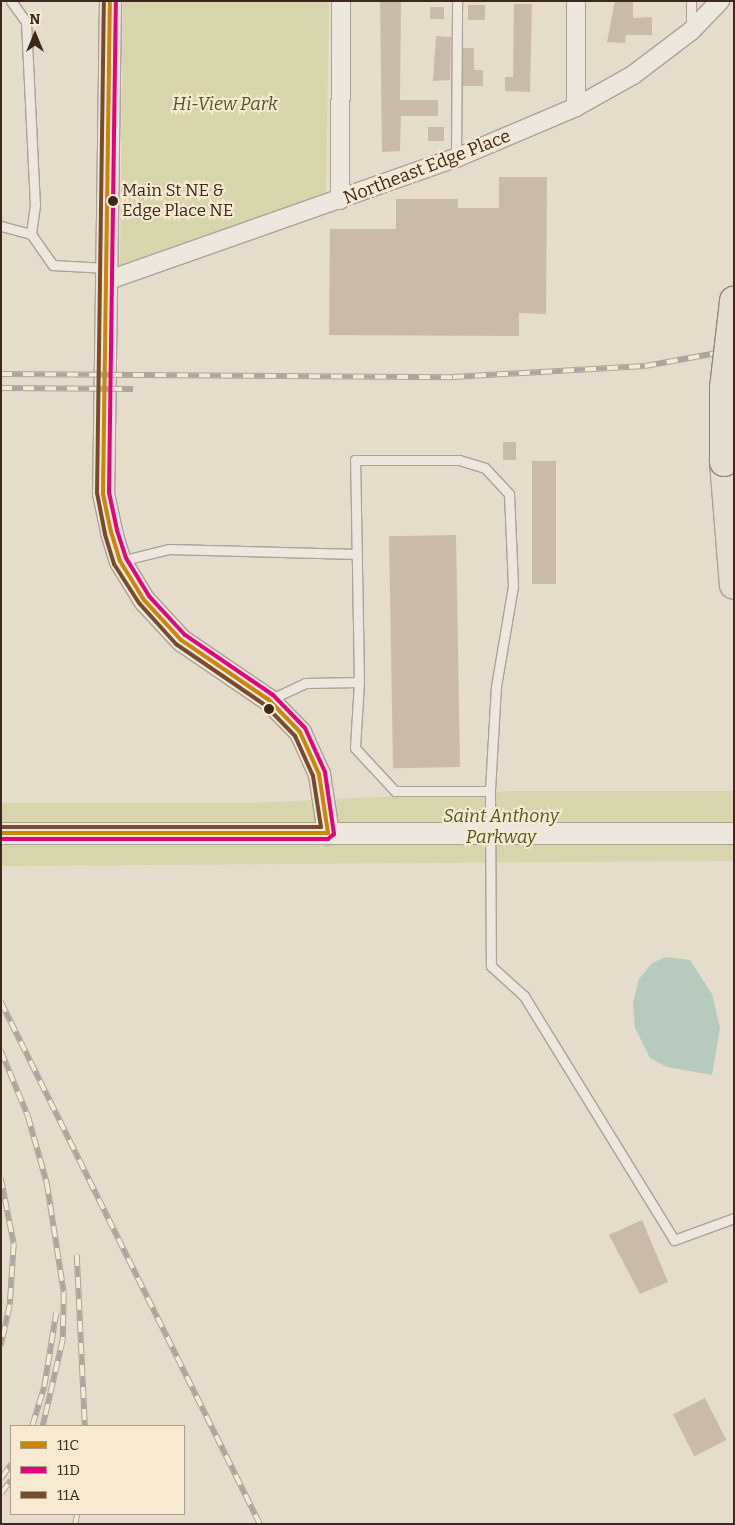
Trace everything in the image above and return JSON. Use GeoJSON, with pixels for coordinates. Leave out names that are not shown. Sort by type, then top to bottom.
{"type":"FeatureCollection","features":[{"type":"Feature","properties":{"kind":"main road"},"geometry":{"type":"LineString","coordinates":[[734,302],[724,388],[724,462],[734,585]]}},
{"type":"Feature","properties":{"kind":"street"},"geometry":{"type":"LineString","coordinates":[[110,1],[103,493],[120,561],[144,600],[181,640],[268,700],[300,732],[319,774],[328,833]]}},
{"type":"Feature","properties":{"kind":"street"},"geometry":{"type":"LineString","coordinates":[[340,200],[341,1]]}},
{"type":"Feature","properties":{"kind":"street"},"geometry":{"type":"LineString","coordinates":[[576,1],[576,107]]}},
{"type":"Feature","properties":{"kind":"street","name":"Northeast Edge Place"},"geometry":{"type":"LineString","coordinates":[[106,275],[340,200],[456,158],[576,107],[632,75],[691,31],[720,1]]}},
{"type":"Feature","properties":{"kind":"street"},"geometry":{"type":"LineString","coordinates":[[1,833],[734,833]]}},
{"type":"Feature","properties":{"kind":"lane"},"geometry":{"type":"LineString","coordinates":[[11,1],[26,22],[35,205],[31,234]]}},
{"type":"Feature","properties":{"kind":"lane"},"geometry":{"type":"LineString","coordinates":[[456,158],[457,1]]}},
{"type":"Feature","properties":{"kind":"lane"},"geometry":{"type":"LineString","coordinates":[[691,1],[691,31]]}},
{"type":"Feature","properties":{"kind":"lane"},"geometry":{"type":"LineString","coordinates":[[1,226],[31,234],[53,266],[106,275]]}},
{"type":"Feature","properties":{"kind":"lane"},"geometry":{"type":"LineString","coordinates":[[490,791],[395,791],[355,748],[359,682],[356,460],[459,460],[485,468],[509,494],[513,586],[496,686],[490,791],[491,966],[524,996],[674,1240],[734,1218]]}},
{"type":"Feature","properties":{"kind":"lane"},"geometry":{"type":"LineString","coordinates":[[120,561],[169,549],[357,554]]}},
{"type":"Feature","properties":{"kind":"lane"},"geometry":{"type":"LineString","coordinates":[[268,700],[305,683],[359,682]]}},
{"type":"Feature","properties":{"kind":"green space","name":"Hi-View Park"},"geometry":{"type":"Polygon","coordinates":[[[123,1],[329,1],[326,193],[120,266],[123,1]]]}},
{"type":"Feature","properties":{"kind":"green space","name":"Saint Anthony Parkway"},"geometry":{"type":"Polygon","coordinates":[[[511,791],[734,791],[734,861],[1,866],[1,803],[249,803],[511,791]]]}},
{"type":"Feature","properties":{"kind":"shaded area"},"geometry":{"type":"Polygon","coordinates":[[[666,957],[690,960],[712,994],[720,1028],[712,1075],[667,1067],[650,1058],[635,1028],[633,1002],[639,979],[652,963],[666,957]]]}},
{"type":"Feature","properties":{"kind":"building"},"geometry":{"type":"Polygon","coordinates":[[[380,1],[401,1],[400,100],[438,100],[438,116],[401,116],[400,151],[382,152],[380,1]]]}},
{"type":"Feature","properties":{"kind":"building"},"geometry":{"type":"Polygon","coordinates":[[[615,1],[633,1],[633,18],[652,17],[652,35],[626,35],[625,43],[607,42],[615,1]]]}},
{"type":"Feature","properties":{"kind":"building"},"geometry":{"type":"Polygon","coordinates":[[[514,4],[532,4],[530,92],[505,91],[505,77],[513,77],[514,4]]]}},
{"type":"Feature","properties":{"kind":"building"},"geometry":{"type":"Polygon","coordinates":[[[468,5],[485,5],[485,20],[468,20],[468,5]]]}},
{"type":"Feature","properties":{"kind":"building"},"geometry":{"type":"Polygon","coordinates":[[[430,7],[444,7],[444,19],[430,19],[430,7]]]}},
{"type":"Feature","properties":{"kind":"building"},"geometry":{"type":"Polygon","coordinates":[[[436,36],[451,37],[450,80],[433,81],[436,36]]]}},
{"type":"Feature","properties":{"kind":"building"},"geometry":{"type":"Polygon","coordinates":[[[463,48],[474,48],[474,70],[483,70],[483,86],[463,86],[463,48]]]}},
{"type":"Feature","properties":{"kind":"building"},"geometry":{"type":"Polygon","coordinates":[[[428,127],[444,127],[444,141],[428,141],[428,127]]]}},
{"type":"Feature","properties":{"kind":"building"},"geometry":{"type":"Polygon","coordinates":[[[499,177],[547,177],[546,314],[519,313],[519,336],[329,335],[330,229],[396,229],[396,199],[458,199],[458,208],[499,208],[499,177]]]}},
{"type":"Feature","properties":{"kind":"building"},"geometry":{"type":"Polygon","coordinates":[[[503,442],[516,442],[516,460],[503,460],[503,442]]]}},
{"type":"Feature","properties":{"kind":"building"},"geometry":{"type":"Polygon","coordinates":[[[532,461],[556,461],[556,584],[532,584],[532,461]]]}},
{"type":"Feature","properties":{"kind":"building"},"geometry":{"type":"Polygon","coordinates":[[[456,535],[460,767],[393,768],[389,536],[456,535]]]}},
{"type":"Feature","properties":{"kind":"building"},"geometry":{"type":"Polygon","coordinates":[[[642,1220],[668,1282],[640,1294],[609,1235],[642,1220]]]}},
{"type":"Feature","properties":{"kind":"building"},"geometry":{"type":"Polygon","coordinates":[[[705,1398],[726,1440],[694,1456],[673,1414],[705,1398]]]}},
{"type":"Feature","properties":{"kind":"railway"},"geometry":{"type":"LineString","coordinates":[[1,374],[453,377],[645,366],[734,350]]}},
{"type":"Feature","properties":{"kind":"railway"},"geometry":{"type":"LineString","coordinates":[[1,388],[133,389]]}},
{"type":"Feature","properties":{"kind":"railway"},"geometry":{"type":"LineString","coordinates":[[1,1002],[260,1524]]}},
{"type":"Feature","properties":{"kind":"railway"},"geometry":{"type":"LineString","coordinates":[[1,1051],[28,1116],[47,1183],[64,1293],[63,1340],[43,1425]]}},
{"type":"Feature","properties":{"kind":"railway"},"geometry":{"type":"LineString","coordinates":[[1,1178],[14,1244],[10,1305],[1,1346]]}},
{"type":"Feature","properties":{"kind":"railway"},"geometry":{"type":"LineString","coordinates":[[77,1255],[85,1425]]}},
{"type":"Feature","properties":{"kind":"railway"},"geometry":{"type":"LineString","coordinates":[[32,1425],[44,1387],[56,1313]]}},
{"type":"Feature","properties":{"kind":"railway"},"geometry":{"type":"LineString","coordinates":[[1,1478],[10,1465]]}},
{"type":"Feature","properties":{"kind":"railway"},"geometry":{"type":"LineString","coordinates":[[1,1493],[10,1481]]}},
{"type":"Feature","properties":{"kind":"railway"},"geometry":{"type":"LineString","coordinates":[[75,1524],[77,1515]]}},
{"type":"Feature","properties":{"kind":"transit line","name":"11A"},"geometry":{"type":"LineString","coordinates":[[1,827],[321,827],[313,776],[295,736],[265,705],[176,644],[139,603],[114,564],[105,534],[97,493],[104,1]]}},
{"type":"Feature","properties":{"kind":"transit line","name":"11C"},"geometry":{"type":"LineString","coordinates":[[1,833],[328,833],[319,774],[300,732],[269,700],[181,640],[144,600],[120,561],[111,532],[103,493],[110,1]]}},
{"type":"Feature","properties":{"kind":"transit line","name":"11D"},"geometry":{"type":"LineString","coordinates":[[1,839],[328,839],[334,834],[325,772],[305,728],[273,695],[185,635],[149,596],[126,558],[117,530],[109,492],[116,1]]}},
{"type":"Feature","properties":{"kind":"place","name":"Main St NE & Edge Place NE"},"geometry":{"type":"Point","coordinates":[113,201]}}]}
